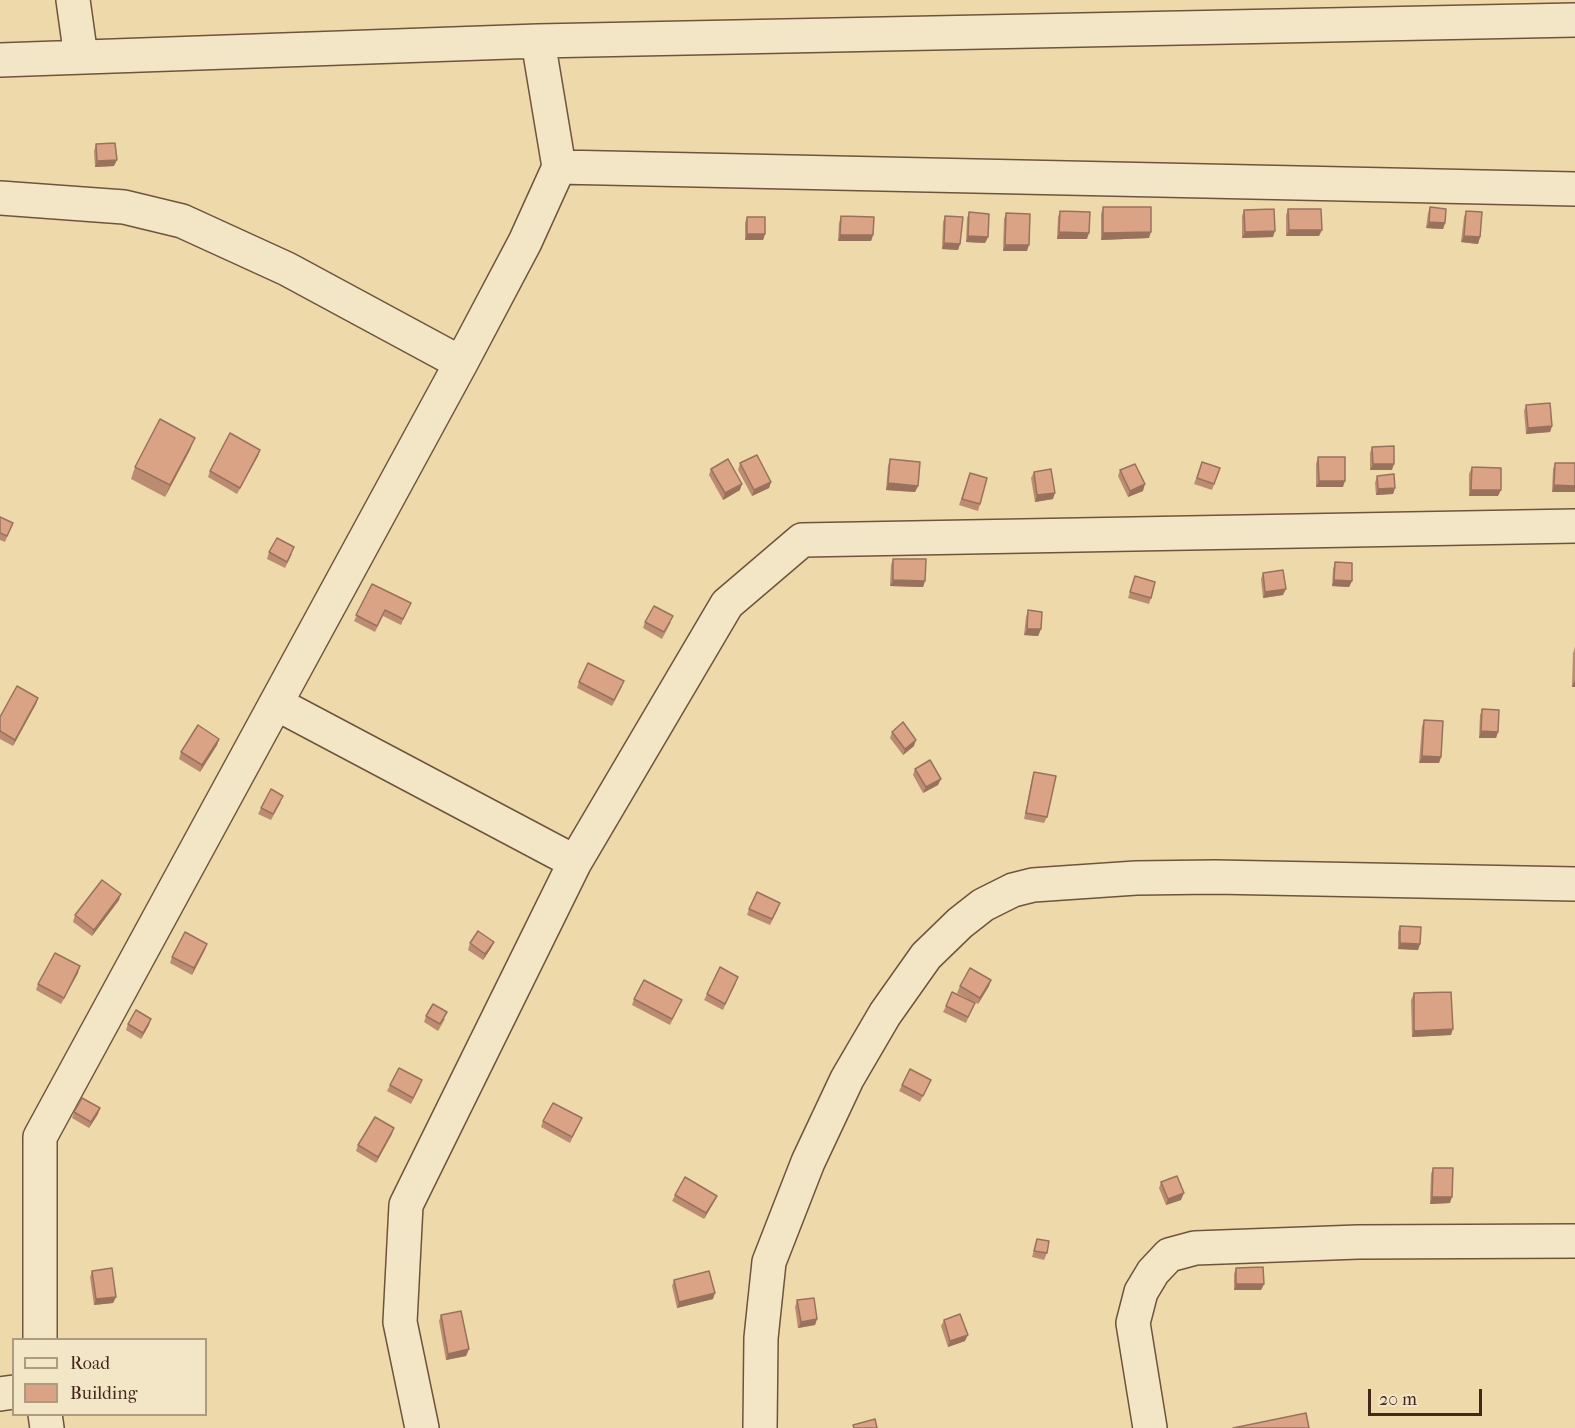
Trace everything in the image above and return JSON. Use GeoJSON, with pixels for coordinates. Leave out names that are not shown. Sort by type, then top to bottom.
{"type":"FeatureCollection","features":[{"type":"Feature","properties":{"kind":"street"},"geometry":{"type":"LineString","coordinates":[[73,0],[81,57]]}},
{"type":"Feature","properties":{"kind":"street"},"geometry":{"type":"LineString","coordinates":[[0,60],[538,41],[1575,20]]}},
{"type":"Feature","properties":{"kind":"street"},"geometry":{"type":"LineString","coordinates":[[40,1338],[40,1137],[277,704],[525,242],[559,167],[538,41]]}},
{"type":"Feature","properties":{"kind":"street"},"geometry":{"type":"LineString","coordinates":[[559,167],[1575,189]]}},
{"type":"Feature","properties":{"kind":"street"},"geometry":{"type":"LineString","coordinates":[[0,198],[124,207],[182,221],[287,269],[461,363]]}},
{"type":"Feature","properties":{"kind":"street"},"geometry":{"type":"LineString","coordinates":[[422,1428],[400,1322],[406,1205],[575,862],[727,604],[801,540],[1575,526]]}},
{"type":"Feature","properties":{"kind":"street"},"geometry":{"type":"LineString","coordinates":[[277,704],[575,862]]}},
{"type":"Feature","properties":{"kind":"street"},"geometry":{"type":"LineString","coordinates":[[760,1428],[761,1338],[769,1262],[808,1162],[847,1079],[885,1014],[926,956],[960,922],[982,905],[1013,890],[1033,885],[1136,878],[1227,877],[1575,884]]}},
{"type":"Feature","properties":{"kind":"street"},"geometry":{"type":"LineString","coordinates":[[1150,1428],[1132,1323],[1142,1292],[1153,1272],[1169,1256],[1195,1248],[1358,1242],[1575,1241]]}},
{"type":"Feature","properties":{"kind":"building"},"geometry":{"type":"Polygon","coordinates":[[[115,143],[117,160],[97,161],[96,144],[115,143]]]}},
{"type":"Feature","properties":{"kind":"building"},"geometry":{"type":"Polygon","coordinates":[[[1103,207],[1151,207],[1151,232],[1103,233],[1103,207]]]}},
{"type":"Feature","properties":{"kind":"building"},"geometry":{"type":"Polygon","coordinates":[[[1430,207],[1446,209],[1445,223],[1429,222],[1430,207]]]}},
{"type":"Feature","properties":{"kind":"building"},"geometry":{"type":"Polygon","coordinates":[[[1274,209],[1275,231],[1245,232],[1244,210],[1274,209]]]}},
{"type":"Feature","properties":{"kind":"building"},"geometry":{"type":"Polygon","coordinates":[[[1288,209],[1321,209],[1322,230],[1289,230],[1288,209]]]}},
{"type":"Feature","properties":{"kind":"building"},"geometry":{"type":"Polygon","coordinates":[[[1060,211],[1090,212],[1089,233],[1059,232],[1060,211]]]}},
{"type":"Feature","properties":{"kind":"building"},"geometry":{"type":"Polygon","coordinates":[[[1466,211],[1482,212],[1480,237],[1464,236],[1466,211]]]}},
{"type":"Feature","properties":{"kind":"building"},"geometry":{"type":"Polygon","coordinates":[[[969,212],[989,214],[988,237],[968,236],[969,212]]]}},
{"type":"Feature","properties":{"kind":"building"},"geometry":{"type":"Polygon","coordinates":[[[1006,213],[1030,214],[1029,245],[1005,245],[1006,213]]]}},
{"type":"Feature","properties":{"kind":"building"},"geometry":{"type":"Polygon","coordinates":[[[841,216],[874,217],[873,235],[840,235],[841,216]]]}},
{"type":"Feature","properties":{"kind":"building"},"geometry":{"type":"Polygon","coordinates":[[[945,216],[963,217],[960,244],[944,243],[945,216]]]}},
{"type":"Feature","properties":{"kind":"building"},"geometry":{"type":"Polygon","coordinates":[[[747,217],[765,217],[765,234],[747,234],[747,217]]]}},
{"type":"Feature","properties":{"kind":"building"},"geometry":{"type":"Polygon","coordinates":[[[1550,403],[1552,426],[1528,428],[1526,405],[1550,403]]]}},
{"type":"Feature","properties":{"kind":"building"},"geometry":{"type":"Polygon","coordinates":[[[160,419],[195,438],[170,485],[135,467],[160,419]]]}},
{"type":"Feature","properties":{"kind":"building"},"geometry":{"type":"Polygon","coordinates":[[[230,433],[260,450],[240,488],[210,471],[230,433]]]}},
{"type":"Feature","properties":{"kind":"building"},"geometry":{"type":"Polygon","coordinates":[[[1394,446],[1394,464],[1373,464],[1372,447],[1394,446]]]}},
{"type":"Feature","properties":{"kind":"building"},"geometry":{"type":"Polygon","coordinates":[[[757,455],[771,482],[754,490],[740,463],[757,455]]]}},
{"type":"Feature","properties":{"kind":"building"},"geometry":{"type":"Polygon","coordinates":[[[1318,457],[1345,457],[1345,481],[1319,481],[1318,457]]]}},
{"type":"Feature","properties":{"kind":"building"},"geometry":{"type":"Polygon","coordinates":[[[728,459],[742,484],[725,493],[711,469],[728,459]]]}},
{"type":"Feature","properties":{"kind":"building"},"geometry":{"type":"Polygon","coordinates":[[[890,459],[920,462],[918,486],[888,483],[890,459]]]}},
{"type":"Feature","properties":{"kind":"building"},"geometry":{"type":"Polygon","coordinates":[[[1202,462],[1220,468],[1214,484],[1197,478],[1202,462]]]}},
{"type":"Feature","properties":{"kind":"building"},"geometry":{"type":"Polygon","coordinates":[[[1555,463],[1575,463],[1575,486],[1554,485],[1555,463]]]}},
{"type":"Feature","properties":{"kind":"building"},"geometry":{"type":"Polygon","coordinates":[[[1135,464],[1145,484],[1130,491],[1120,470],[1135,464]]]}},
{"type":"Feature","properties":{"kind":"building"},"geometry":{"type":"Polygon","coordinates":[[[1472,467],[1501,468],[1501,490],[1471,490],[1472,467]]]}},
{"type":"Feature","properties":{"kind":"building"},"geometry":{"type":"Polygon","coordinates":[[[1051,469],[1055,493],[1037,495],[1034,472],[1051,469]]]}},
{"type":"Feature","properties":{"kind":"building"},"geometry":{"type":"Polygon","coordinates":[[[970,473],[987,478],[980,504],[962,499],[970,473]]]}},
{"type":"Feature","properties":{"kind":"building"},"geometry":{"type":"Polygon","coordinates":[[[1394,474],[1395,488],[1378,489],[1377,476],[1394,474]]]}},
{"type":"Feature","properties":{"kind":"building"},"geometry":{"type":"Polygon","coordinates":[[[0,517],[13,523],[7,536],[0,533],[0,517]]]}},
{"type":"Feature","properties":{"kind":"building"},"geometry":{"type":"Polygon","coordinates":[[[277,538],[294,547],[287,562],[269,552],[277,538]]]}},
{"type":"Feature","properties":{"kind":"building"},"geometry":{"type":"Polygon","coordinates":[[[893,559],[926,559],[925,581],[893,580],[893,559]]]}},
{"type":"Feature","properties":{"kind":"building"},"geometry":{"type":"Polygon","coordinates":[[[1335,562],[1352,563],[1352,581],[1334,580],[1335,562]]]}},
{"type":"Feature","properties":{"kind":"building"},"geometry":{"type":"Polygon","coordinates":[[[1283,570],[1286,589],[1265,592],[1263,573],[1283,570]]]}},
{"type":"Feature","properties":{"kind":"building"},"geometry":{"type":"Polygon","coordinates":[[[1135,576],[1155,582],[1151,598],[1130,592],[1135,576]]]}},
{"type":"Feature","properties":{"kind":"building"},"geometry":{"type":"Polygon","coordinates":[[[372,584],[411,603],[403,619],[385,610],[377,626],[356,615],[372,584]]]}},
{"type":"Feature","properties":{"kind":"building"},"geometry":{"type":"Polygon","coordinates":[[[654,606],[673,616],[664,632],[645,622],[654,606]]]}},
{"type":"Feature","properties":{"kind":"building"},"geometry":{"type":"Polygon","coordinates":[[[1028,610],[1042,612],[1041,629],[1027,629],[1028,610]]]}},
{"type":"Feature","properties":{"kind":"building"},"geometry":{"type":"Polygon","coordinates":[[[588,663],[624,681],[614,700],[579,682],[588,663]]]}},
{"type":"Feature","properties":{"kind":"building"},"geometry":{"type":"Polygon","coordinates":[[[17,686],[38,698],[15,740],[0,731],[0,717],[17,686]]]}},
{"type":"Feature","properties":{"kind":"building"},"geometry":{"type":"Polygon","coordinates":[[[1482,709],[1499,710],[1498,732],[1481,731],[1482,709]]]}},
{"type":"Feature","properties":{"kind":"building"},"geometry":{"type":"Polygon","coordinates":[[[1424,720],[1443,721],[1441,757],[1422,756],[1424,720]]]}},
{"type":"Feature","properties":{"kind":"building"},"geometry":{"type":"Polygon","coordinates":[[[903,722],[916,740],[905,749],[892,732],[903,722]]]}},
{"type":"Feature","properties":{"kind":"building"},"geometry":{"type":"Polygon","coordinates":[[[198,725],[219,739],[202,765],[181,752],[198,725]]]}},
{"type":"Feature","properties":{"kind":"building"},"geometry":{"type":"Polygon","coordinates":[[[930,760],[941,779],[926,787],[915,769],[930,760]]]}},
{"type":"Feature","properties":{"kind":"building"},"geometry":{"type":"Polygon","coordinates":[[[1034,772],[1056,776],[1047,817],[1026,813],[1034,772]]]}},
{"type":"Feature","properties":{"kind":"building"},"geometry":{"type":"Polygon","coordinates":[[[271,789],[283,796],[273,814],[261,808],[271,789]]]}},
{"type":"Feature","properties":{"kind":"building"},"geometry":{"type":"Polygon","coordinates":[[[102,880],[121,894],[94,930],[75,915],[102,880]]]}},
{"type":"Feature","properties":{"kind":"building"},"geometry":{"type":"Polygon","coordinates":[[[757,892],[780,903],[772,919],[749,909],[757,892]]]}},
{"type":"Feature","properties":{"kind":"building"},"geometry":{"type":"Polygon","coordinates":[[[1400,926],[1421,927],[1420,944],[1400,943],[1400,926]]]}},
{"type":"Feature","properties":{"kind":"building"},"geometry":{"type":"Polygon","coordinates":[[[478,931],[494,942],[485,954],[470,943],[478,931]]]}},
{"type":"Feature","properties":{"kind":"building"},"geometry":{"type":"Polygon","coordinates":[[[185,932],[207,944],[194,968],[172,957],[185,932]]]}},
{"type":"Feature","properties":{"kind":"building"},"geometry":{"type":"Polygon","coordinates":[[[55,953],[80,966],[64,998],[38,984],[55,953]]]}},
{"type":"Feature","properties":{"kind":"building"},"geometry":{"type":"Polygon","coordinates":[[[720,967],[738,977],[725,1004],[707,994],[720,967]]]}},
{"type":"Feature","properties":{"kind":"building"},"geometry":{"type":"Polygon","coordinates":[[[970,968],[991,980],[980,998],[960,986],[970,968]]]}},
{"type":"Feature","properties":{"kind":"building"},"geometry":{"type":"Polygon","coordinates":[[[644,980],[682,1000],[672,1019],[634,999],[644,980]]]}},
{"type":"Feature","properties":{"kind":"building"},"geometry":{"type":"Polygon","coordinates":[[[952,992],[975,1003],[968,1017],[946,1006],[952,992]]]}},
{"type":"Feature","properties":{"kind":"building"},"geometry":{"type":"Polygon","coordinates":[[[1451,992],[1453,1029],[1414,1031],[1414,993],[1451,992]]]}},
{"type":"Feature","properties":{"kind":"building"},"geometry":{"type":"Polygon","coordinates":[[[433,1004],[447,1012],[440,1024],[426,1016],[433,1004]]]}},
{"type":"Feature","properties":{"kind":"building"},"geometry":{"type":"Polygon","coordinates":[[[136,1010],[151,1019],[143,1033],[128,1024],[136,1010]]]}},
{"type":"Feature","properties":{"kind":"building"},"geometry":{"type":"Polygon","coordinates":[[[399,1068],[422,1080],[413,1098],[390,1085],[399,1068]]]}},
{"type":"Feature","properties":{"kind":"building"},"geometry":{"type":"Polygon","coordinates":[[[910,1069],[931,1080],[923,1096],[902,1085],[910,1069]]]}},
{"type":"Feature","properties":{"kind":"building"},"geometry":{"type":"Polygon","coordinates":[[[82,1098],[100,1108],[91,1122],[74,1112],[82,1098]]]}},
{"type":"Feature","properties":{"kind":"building"},"geometry":{"type":"Polygon","coordinates":[[[553,1103],[582,1118],[572,1137],[543,1121],[553,1103]]]}},
{"type":"Feature","properties":{"kind":"building"},"geometry":{"type":"Polygon","coordinates":[[[375,1117],[394,1128],[378,1157],[358,1145],[375,1117]]]}},
{"type":"Feature","properties":{"kind":"building"},"geometry":{"type":"Polygon","coordinates":[[[1433,1168],[1453,1168],[1452,1197],[1432,1197],[1433,1168]]]}},
{"type":"Feature","properties":{"kind":"building"},"geometry":{"type":"Polygon","coordinates":[[[1177,1176],[1184,1193],[1168,1199],[1161,1182],[1177,1176]]]}},
{"type":"Feature","properties":{"kind":"building"},"geometry":{"type":"Polygon","coordinates":[[[685,1177],[717,1196],[706,1213],[675,1195],[685,1177]]]}},
{"type":"Feature","properties":{"kind":"building"},"geometry":{"type":"Polygon","coordinates":[[[1037,1239],[1049,1241],[1047,1253],[1034,1251],[1037,1239]]]}},
{"type":"Feature","properties":{"kind":"building"},"geometry":{"type":"Polygon","coordinates":[[[1263,1267],[1264,1284],[1236,1284],[1236,1268],[1263,1267]]]}},
{"type":"Feature","properties":{"kind":"building"},"geometry":{"type":"Polygon","coordinates":[[[112,1268],[116,1297],[96,1299],[92,1271],[112,1268]]]}},
{"type":"Feature","properties":{"kind":"building"},"geometry":{"type":"Polygon","coordinates":[[[709,1271],[715,1293],[679,1302],[674,1280],[709,1271]]]}},
{"type":"Feature","properties":{"kind":"building"},"geometry":{"type":"Polygon","coordinates":[[[814,1298],[817,1319],[801,1322],[797,1300],[814,1298]]]}},
{"type":"Feature","properties":{"kind":"building"},"geometry":{"type":"Polygon","coordinates":[[[461,1311],[469,1349],[448,1354],[441,1315],[461,1311]]]}},
{"type":"Feature","properties":{"kind":"building"},"geometry":{"type":"Polygon","coordinates":[[[960,1314],[968,1335],[950,1341],[944,1320],[960,1314]]]}},
{"type":"Feature","properties":{"kind":"building"},"geometry":{"type":"Polygon","coordinates":[[[1306,1413],[1309,1428],[1233,1428],[1306,1413]]]}},
{"type":"Feature","properties":{"kind":"building"},"geometry":{"type":"Polygon","coordinates":[[[875,1419],[877,1428],[854,1428],[853,1425],[875,1419]]]}}]}
